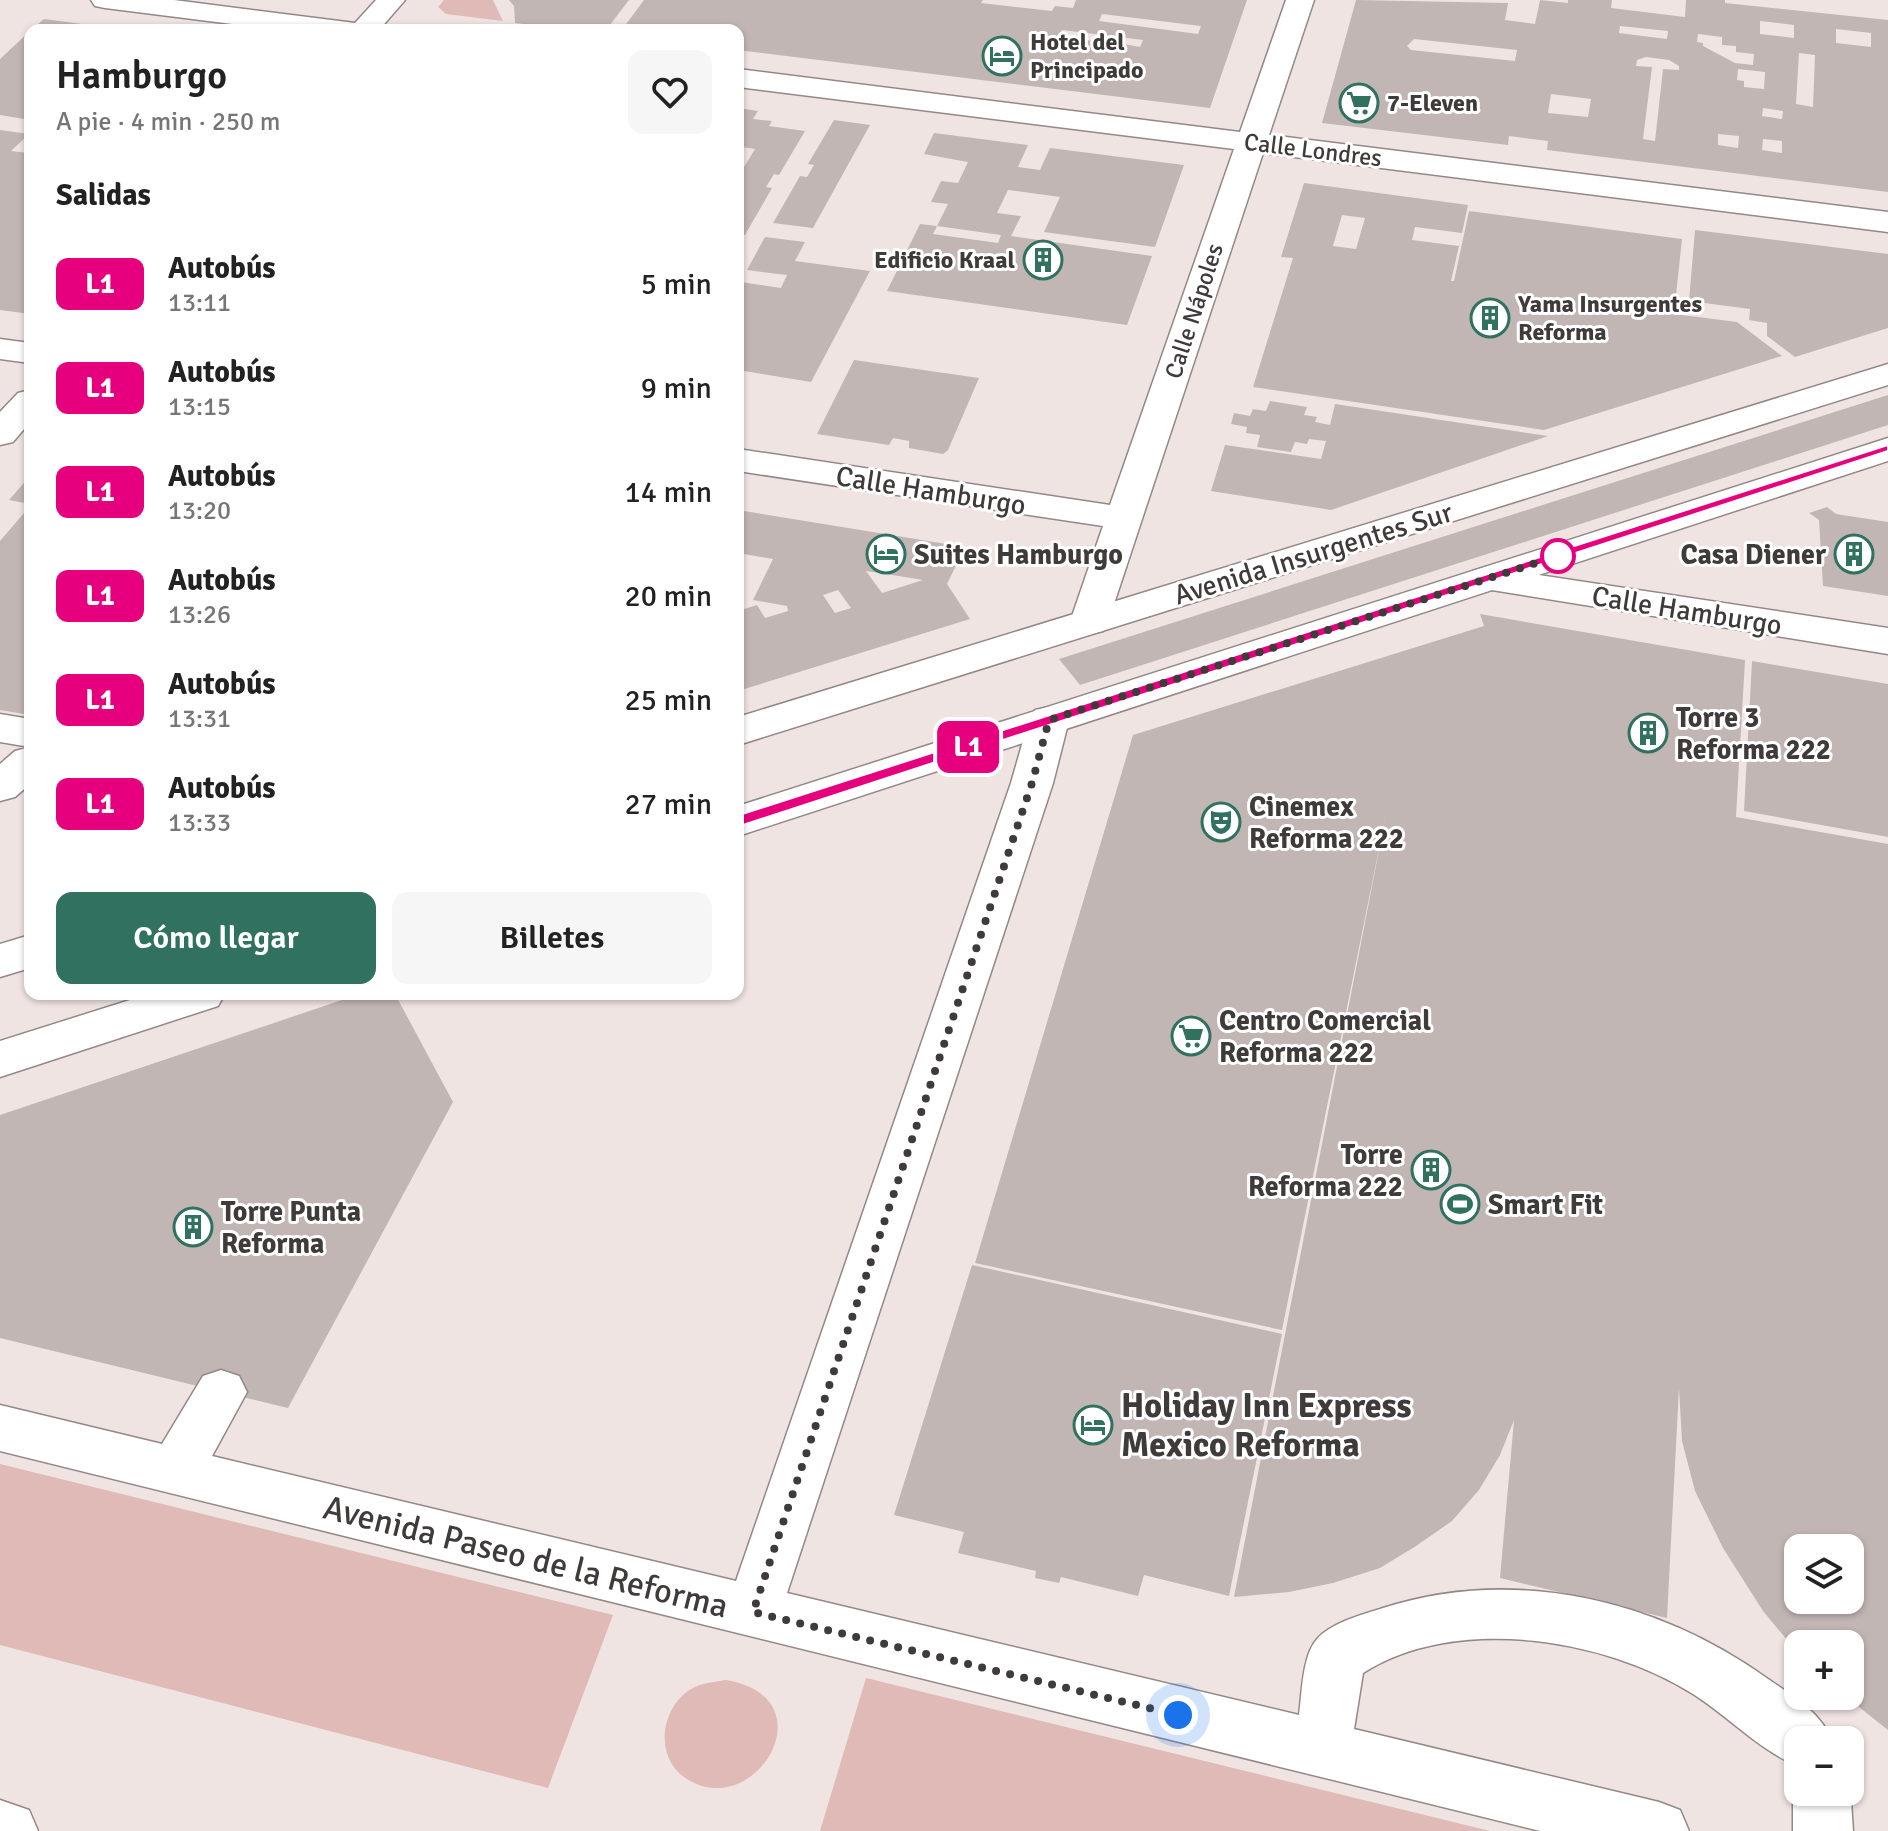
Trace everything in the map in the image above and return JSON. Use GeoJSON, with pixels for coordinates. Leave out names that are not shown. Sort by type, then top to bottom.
{"type":"FeatureCollection","features":[{"type":"Feature","properties":{"kind":"street"},"geometry":{"type":"LineString","coordinates":[[105,0],[300,24]]}},
{"type":"Feature","properties":{"kind":"street"},"geometry":{"type":"LineString","coordinates":[[369,24],[391,0]]}},
{"type":"Feature","properties":{"kind":"street","name":"Calle Nápoles"},"geometry":{"type":"LineString","coordinates":[[1089,622],[1300,0]]}},
{"type":"Feature","properties":{"kind":"street","name":"Calle Londres"},"geometry":{"type":"LineString","coordinates":[[744,79],[1888,222]]}},
{"type":"Feature","properties":{"kind":"street"},"geometry":{"type":"LineString","coordinates":[[0,349],[24,352]]}},
{"type":"Feature","properties":{"kind":"street","name":"Avenida Insurgentes Sur"},"geometry":{"type":"LineString","coordinates":[[744,729],[1888,374]]}},
{"type":"Feature","properties":{"kind":"street"},"geometry":{"type":"LineString","coordinates":[[0,434],[24,407]]}},
{"type":"Feature","properties":{"kind":"street"},"geometry":{"type":"LineString","coordinates":[[744,819],[1888,449]]}},
{"type":"Feature","properties":{"kind":"street","name":"Calle Hamburgo"},"geometry":{"type":"LineString","coordinates":[[744,461],[1124,518]]}},
{"type":"Feature","properties":{"kind":"street","name":"Calle Hamburgo"},"geometry":{"type":"LineString","coordinates":[[1486,579],[1888,641]]}},
{"type":"Feature","properties":{"kind":"street"},"geometry":{"type":"LineString","coordinates":[[753,1612],[1027,799],[1049,720]]}},
{"type":"Feature","properties":{"kind":"street"},"geometry":{"type":"LineString","coordinates":[[0,728],[22,770]]}},
{"type":"Feature","properties":{"kind":"street"},"geometry":{"type":"LineString","coordinates":[[0,961],[24,953]]}},
{"type":"Feature","properties":{"kind":"street"},"geometry":{"type":"LineString","coordinates":[[0,1059],[183,1000]]}},
{"type":"Feature","properties":{"kind":"street"},"geometry":{"type":"LineString","coordinates":[[190,1474],[235,1396]]}},
{"type":"Feature","properties":{"kind":"street","name":"Avenida Paseo de la Reforma"},"geometry":{"type":"LineString","coordinates":[[0,1428],[1659,1831]]}},
{"type":"Feature","properties":{"kind":"street"},"geometry":{"type":"LineString","coordinates":[[1322,1749],[1337,1658],[1373,1637],[1420,1624],[1474,1615],[1520,1614],[1575,1621],[1646,1641],[1684,1658],[1734,1687],[1785,1726]]}},
{"type":"Feature","properties":{"kind":"street"},"geometry":{"type":"LineString","coordinates":[[1823,1806],[1823,1831]]}},
{"type":"Feature","properties":{"kind":"street"},"geometry":{"type":"LineString","coordinates":[[0,1829],[8,1831]]}},
{"type":"Feature","properties":{"kind":"shaded area"},"geometry":{"type":"Polygon","coordinates":[[[444,0],[493,0],[503,21],[446,14],[438,7],[444,0]]]}},
{"type":"Feature","properties":{"kind":"shaded area"},"geometry":{"type":"Polygon","coordinates":[[[0,1464],[613,1615],[548,1788],[0,1645],[0,1464]]]}},
{"type":"Feature","properties":{"kind":"shaded area"},"geometry":{"type":"Polygon","coordinates":[[[866,1678],[1490,1831],[820,1831],[866,1678]]]}},
{"type":"Feature","properties":{"kind":"shaded area"},"geometry":{"type":"Polygon","coordinates":[[[726,1680],[758,1692],[774,1710],[777,1733],[770,1755],[754,1774],[732,1786],[707,1787],[680,1774],[672,1764],[667,1754],[665,1730],[668,1718],[681,1697],[699,1685],[726,1680]]]}},
{"type":"Feature","properties":{"kind":"building"},"geometry":{"type":"Polygon","coordinates":[[[509,0],[629,0],[611,24],[515,23],[514,6],[509,0]]]}},
{"type":"Feature","properties":{"kind":"building"},"geometry":{"type":"Polygon","coordinates":[[[644,0],[983,0],[981,3],[1052,11],[1055,6],[1073,8],[1076,0],[1247,0],[1210,108],[744,51],[744,24],[626,24],[644,0]],[[1102,14],[1099,21],[1198,34],[1201,26],[1102,14]],[[1062,30],[1059,37],[1140,47],[1143,40],[1062,30]]]}},
{"type":"Feature","properties":{"kind":"building"},"geometry":{"type":"Polygon","coordinates":[[[1356,0],[1508,3],[1505,20],[1535,24],[1540,0],[1568,3],[1568,0],[1612,0],[1611,8],[1685,17],[1686,0],[1725,0],[1725,3],[1888,20],[1888,192],[1547,150],[1548,141],[1509,136],[1508,145],[1322,123],[1356,0]],[[1760,21],[1760,34],[1794,38],[1794,25],[1760,21]],[[1620,26],[1619,33],[1667,39],[1668,31],[1620,26]],[[1836,29],[1836,43],[1871,47],[1871,33],[1836,29]],[[1698,34],[1697,42],[1703,43],[1703,46],[1735,63],[1753,65],[1754,54],[1736,52],[1736,46],[1722,45],[1722,37],[1698,34]],[[1414,39],[1407,46],[1411,50],[1515,61],[1517,50],[1414,39]],[[1799,53],[1796,104],[1813,107],[1815,55],[1799,53]],[[1646,57],[1637,60],[1636,66],[1652,67],[1643,139],[1655,141],[1663,69],[1679,70],[1679,66],[1669,60],[1646,57]],[[1738,69],[1737,80],[1744,81],[1744,87],[1764,89],[1765,72],[1738,69]],[[1551,94],[1548,113],[1588,117],[1591,99],[1551,94]],[[1763,108],[1762,116],[1782,119],[1783,111],[1763,108]],[[1718,134],[1718,145],[1738,148],[1739,136],[1718,134]],[[1763,139],[1762,150],[1782,153],[1782,141],[1763,139]]]}},
{"type":"Feature","properties":{"kind":"building"},"geometry":{"type":"Polygon","coordinates":[[[44,19],[82,24],[38,24],[44,19]]]}},
{"type":"Feature","properties":{"kind":"building"},"geometry":{"type":"Polygon","coordinates":[[[24,37],[24,119],[0,115],[0,59],[24,37]]]}},
{"type":"Feature","properties":{"kind":"building"},"geometry":{"type":"Polygon","coordinates":[[[744,109],[758,111],[753,119],[772,121],[769,126],[805,131],[779,175],[774,174],[766,187],[772,188],[745,235],[744,167],[755,149],[744,147],[744,109]]]}},
{"type":"Feature","properties":{"kind":"building"},"geometry":{"type":"Polygon","coordinates":[[[834,120],[870,125],[813,228],[773,223],[800,176],[807,177],[814,165],[808,164],[834,120]]]}},
{"type":"Feature","properties":{"kind":"building"},"geometry":{"type":"Polygon","coordinates":[[[0,130],[24,133],[24,139],[11,151],[24,152],[24,313],[0,310],[0,130]]]}},
{"type":"Feature","properties":{"kind":"building"},"geometry":{"type":"Polygon","coordinates":[[[934,133],[1028,145],[1018,167],[1040,170],[1050,148],[1184,165],[1155,247],[1044,232],[1060,197],[1008,190],[997,213],[1021,216],[1011,236],[1152,256],[1127,325],[887,291],[920,224],[937,226],[948,204],[931,202],[941,181],[958,183],[968,162],[924,154],[934,133]],[[937,226],[933,234],[998,243],[1001,235],[937,226]],[[1032,264],[1028,273],[1047,276],[1051,267],[1032,264]]]}},
{"type":"Feature","properties":{"kind":"building","name":"Yama Insurgentes Reforma"},"geometry":{"type":"Polygon","coordinates":[[[1304,183],[1468,205],[1462,233],[1415,227],[1412,240],[1459,246],[1451,281],[1454,281],[1469,211],[1682,239],[1674,314],[1737,322],[1782,356],[1544,430],[1253,387],[1293,258],[1281,257],[1304,183]],[[1342,215],[1333,246],[1356,249],[1365,218],[1342,215]]]}},
{"type":"Feature","properties":{"kind":"building"},"geometry":{"type":"Polygon","coordinates":[[[1695,230],[1888,254],[1888,328],[1795,357],[1767,336],[1767,323],[1749,320],[1750,309],[1689,301],[1695,230]]]}},
{"type":"Feature","properties":{"kind":"building"},"geometry":{"type":"Polygon","coordinates":[[[765,237],[805,242],[795,261],[870,271],[811,382],[744,371],[744,282],[781,288],[787,275],[747,270],[765,237]]]}},
{"type":"Feature","properties":{"kind":"building"},"geometry":{"type":"Polygon","coordinates":[[[854,360],[979,378],[948,450],[943,454],[909,448],[909,441],[893,438],[889,445],[817,434],[854,360]]]}},
{"type":"Feature","properties":{"kind":"building"},"geometry":{"type":"Polygon","coordinates":[[[1888,395],[1888,425],[1080,685],[1059,659],[1888,395]]]}},
{"type":"Feature","properties":{"kind":"building"},"geometry":{"type":"Polygon","coordinates":[[[1270,401],[1307,407],[1304,415],[1317,417],[1315,422],[1330,425],[1335,404],[1548,436],[1331,510],[1211,491],[1225,445],[1321,459],[1326,441],[1309,439],[1307,444],[1295,442],[1291,452],[1257,447],[1260,435],[1246,433],[1247,427],[1231,424],[1234,413],[1250,416],[1253,409],[1266,411],[1270,401]]]}},
{"type":"Feature","properties":{"kind":"building"},"geometry":{"type":"Polygon","coordinates":[[[24,483],[24,503],[9,500],[24,483]]]}},
{"type":"Feature","properties":{"kind":"building","name":"Casa Diener"},"geometry":{"type":"Polygon","coordinates":[[[1827,507],[1836,514],[1888,522],[1888,596],[1823,586],[1819,520],[1809,513],[1827,507]]]}},
{"type":"Feature","properties":{"kind":"building"},"geometry":{"type":"Polygon","coordinates":[[[744,511],[965,547],[947,584],[970,619],[744,689],[744,609],[757,605],[765,618],[788,611],[787,606],[753,600],[773,559],[744,554],[744,511]],[[866,571],[882,593],[923,580],[866,571]],[[838,590],[823,595],[835,613],[851,608],[838,590]]]}},
{"type":"Feature","properties":{"kind":"building"},"geometry":{"type":"Polygon","coordinates":[[[24,513],[24,714],[0,710],[0,541],[24,513]]]}},
{"type":"Feature","properties":{"kind":"building"},"geometry":{"type":"Polygon","coordinates":[[[1480,614],[1745,660],[1736,817],[1888,844],[1888,1730],[1863,1710],[1864,1630],[1784,1630],[1784,1636],[1763,1611],[1723,1548],[1695,1491],[1682,1441],[1679,1388],[1667,1618],[1500,1578],[1514,1420],[1500,1455],[1479,1490],[1452,1521],[1416,1546],[1380,1568],[1333,1583],[1289,1592],[1234,1597],[1387,809],[1282,1330],[975,1263],[1133,735],[1484,626],[1480,614]]]}},
{"type":"Feature","properties":{"kind":"building"},"geometry":{"type":"Polygon","coordinates":[[[1752,661],[1888,684],[1888,837],[1744,811],[1752,661]]]}},
{"type":"Feature","properties":{"kind":"building","name":"Torre Punta Reforma"},"geometry":{"type":"Polygon","coordinates":[[[342,1000],[398,1000],[453,1102],[288,1408],[0,1338],[0,1115],[342,1000]]]}},
{"type":"Feature","properties":{"kind":"building","name":"Holiday Inn Express Mexico Reforma"},"geometry":{"type":"Polygon","coordinates":[[[972,1265],[1282,1334],[1229,1596],[1144,1575],[1138,1596],[1061,1577],[1059,1583],[1035,1578],[1036,1571],[958,1553],[964,1532],[894,1515],[972,1265]]]}},
{"type":"Feature","properties":{"kind":"bus line","name":"L1"},"geometry":{"type":"LineString","coordinates":[[744,819],[1888,449]]}},
{"type":"Feature","properties":{"kind":"place","name":"Hotel del Principado"},"geometry":{"type":"Point","coordinates":[1002,56]}},
{"type":"Feature","properties":{"kind":"place","name":"7-Eleven"},"geometry":{"type":"Point","coordinates":[1359,103]}},
{"type":"Feature","properties":{"kind":"place","name":"Edificio Kraal"},"geometry":{"type":"Point","coordinates":[1043,260]}},
{"type":"Feature","properties":{"kind":"place","name":"Yama Insurgentes Reforma"},"geometry":{"type":"Point","coordinates":[1490,318]}},
{"type":"Feature","properties":{"kind":"place","name":"Suites Hamburgo"},"geometry":{"type":"Point","coordinates":[886,554]}},
{"type":"Feature","properties":{"kind":"place","name":"Casa Diener"},"geometry":{"type":"Point","coordinates":[1854,554]}},
{"type":"Feature","properties":{"kind":"place","name":"Torre 3 Reforma 222"},"geometry":{"type":"Point","coordinates":[1648,733]}},
{"type":"Feature","properties":{"kind":"place","name":"Cinemex Reforma 222"},"geometry":{"type":"Point","coordinates":[1221,822]}},
{"type":"Feature","properties":{"kind":"place","name":"Centro Comercial Reforma 222"},"geometry":{"type":"Point","coordinates":[1191,1036]}},
{"type":"Feature","properties":{"kind":"place","name":"Torre Reforma 222"},"geometry":{"type":"Point","coordinates":[1431,1170]}},
{"type":"Feature","properties":{"kind":"place","name":"Smart Fit"},"geometry":{"type":"Point","coordinates":[1460,1204]}},
{"type":"Feature","properties":{"kind":"place","name":"Torre Punta Reforma"},"geometry":{"type":"Point","coordinates":[193,1227]}},
{"type":"Feature","properties":{"kind":"place","name":"Holiday Inn Express Mexico Reforma"},"geometry":{"type":"Point","coordinates":[1093,1425]}},
{"type":"Feature","properties":{"kind":"route"},"geometry":{"type":"LineString","coordinates":[[1178,1715],[753,1612],[1032,783],[1049,720],[1558,556]]}}]}
